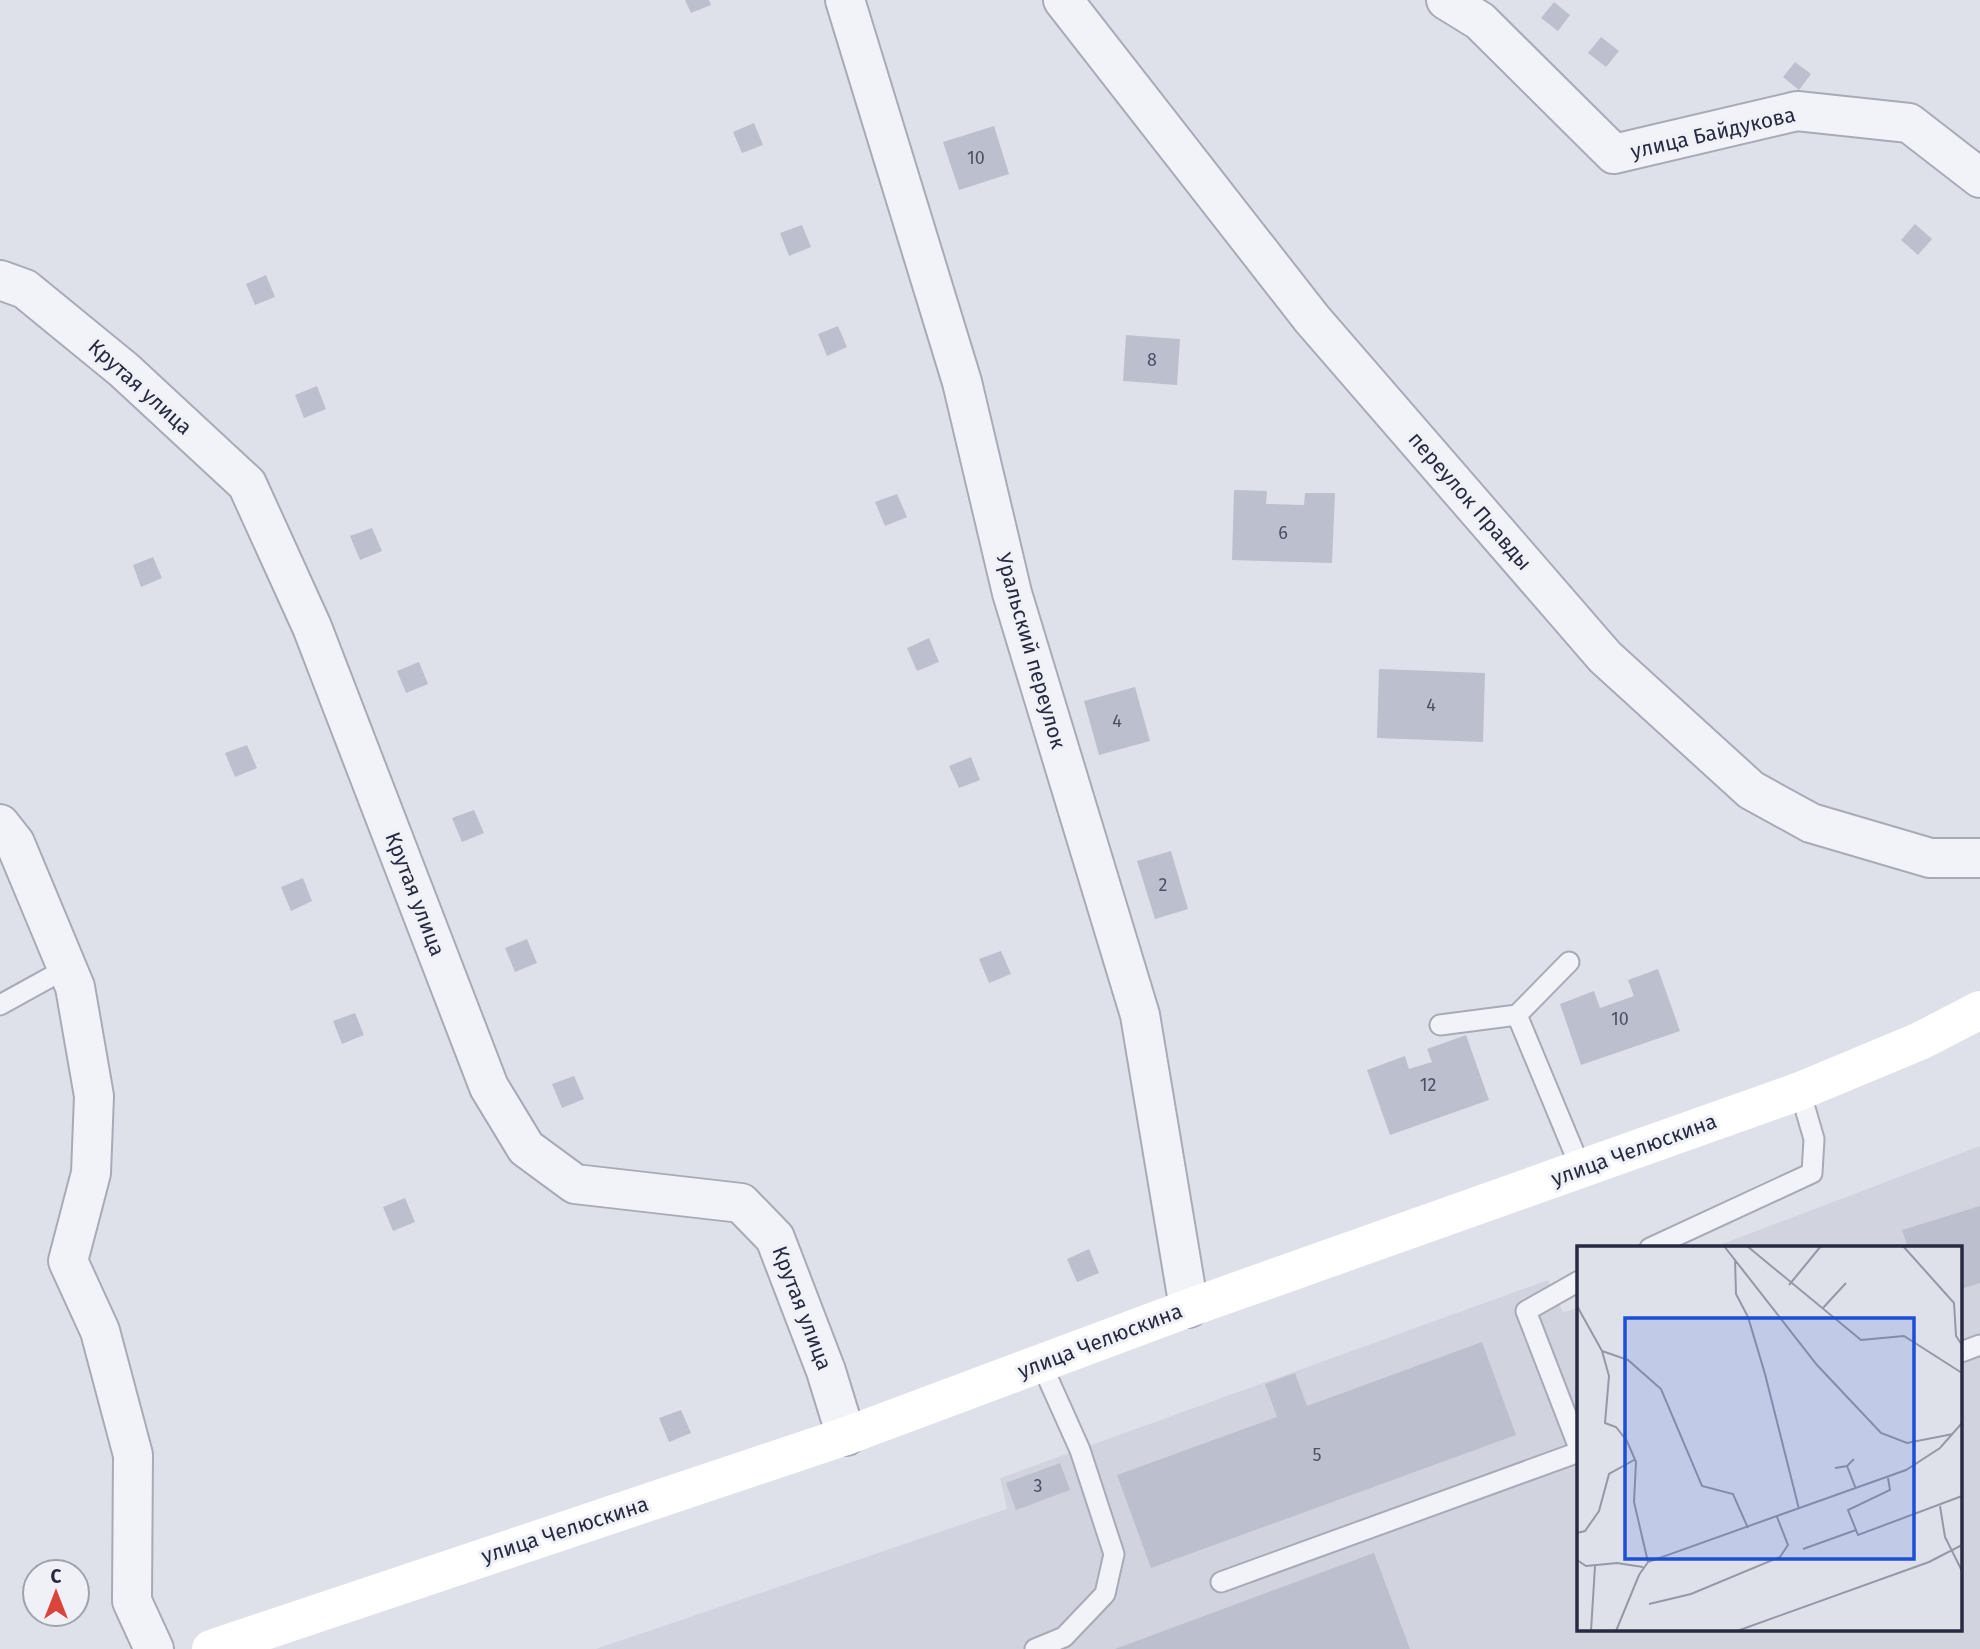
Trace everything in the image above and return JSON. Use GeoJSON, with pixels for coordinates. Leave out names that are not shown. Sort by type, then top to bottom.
{"type":"FeatureCollection","features":[{"type":"Feature","properties":{"kind":"main road","name":"улица Челюскина"},"geometry":{"type":"LineString","coordinates":[[211,1649],[846,1436],[1189,1308],[1800,1091],[1920,1041],[1980,1010]]}},
{"type":"Feature","properties":{"kind":"street","name":"Уральский переулок"},"geometry":{"type":"LineString","coordinates":[[845,0],[962,382],[1012,593],[1140,1015],[1189,1308]]}},
{"type":"Feature","properties":{"kind":"street","name":"переулок Правды"},"geometry":{"type":"LineString","coordinates":[[1063,0],[1312,319],[1605,657],[1751,790],[1811,823],[1930,858],[1980,858]]}},
{"type":"Feature","properties":{"kind":"street","name":"улица Байдукова"},"geometry":{"type":"LineString","coordinates":[[1446,0],[1480,21],[1615,155],[1797,111],[1909,123],[1980,178]]}},
{"type":"Feature","properties":{"kind":"street","name":"Крутая улица"},"geometry":{"type":"LineString","coordinates":[[0,280],[25,289],[124,370],[247,484],[312,627],[489,1087],[526,1148],[575,1184],[741,1203],[775,1238],[826,1371],[846,1436]]}},
{"type":"Feature","properties":{"kind":"street"},"geometry":{"type":"LineString","coordinates":[[0,824],[15,844],[75,987],[94,1096],[91,1173],[68,1261],[100,1331],[133,1455],[132,1601],[154,1649]]}},
{"type":"Feature","properties":{"kind":"lane"},"geometry":{"type":"LineString","coordinates":[[1440,1025],[1517,1015],[1569,962]]}},
{"type":"Feature","properties":{"kind":"lane"},"geometry":{"type":"LineString","coordinates":[[0,1005],[67,968]]}},
{"type":"Feature","properties":{"kind":"lane"},"geometry":{"type":"LineString","coordinates":[[1517,1015],[1581,1169]]}},
{"type":"Feature","properties":{"kind":"lane"},"geometry":{"type":"LineString","coordinates":[[1654,1246],[1812,1173],[1814,1139],[1800,1091]]}},
{"type":"Feature","properties":{"kind":"lane"},"geometry":{"type":"LineString","coordinates":[[1577,1282],[1526,1311],[1577,1445]]}},
{"type":"Feature","properties":{"kind":"lane"},"geometry":{"type":"LineString","coordinates":[[1962,1352],[1980,1345]]}},
{"type":"Feature","properties":{"kind":"lane"},"geometry":{"type":"LineString","coordinates":[[1035,1649],[1064,1637],[1105,1594],[1114,1553],[1080,1450],[1041,1363]]}},
{"type":"Feature","properties":{"kind":"lane"},"geometry":{"type":"LineString","coordinates":[[1221,1582],[1577,1451]]}},
{"type":"Feature","properties":{"kind":"shaded area"},"geometry":{"type":"Polygon","coordinates":[[[1980,1146],[1980,1649],[596,1649],[1007,1509],[1000,1478],[1548,1280],[1563,1312],[1577,1308],[1577,1632],[1962,1632],[1962,1246],[1717,1246],[1980,1146]]]}},
{"type":"Feature","properties":{"kind":"building"},"geometry":{"type":"Polygon","coordinates":[[[685,0],[709,0],[711,5],[691,13],[685,0]]]}},
{"type":"Feature","properties":{"kind":"building"},"geometry":{"type":"Polygon","coordinates":[[[1554,2],[1570,15],[1558,31],[1541,18],[1554,2]]]}},
{"type":"Feature","properties":{"kind":"building"},"geometry":{"type":"Polygon","coordinates":[[[1601,37],[1619,51],[1606,67],[1588,53],[1601,37]]]}},
{"type":"Feature","properties":{"kind":"building"},"geometry":{"type":"Polygon","coordinates":[[[1795,62],[1811,74],[1799,90],[1783,77],[1795,62]]]}},
{"type":"Feature","properties":{"kind":"building"},"geometry":{"type":"Polygon","coordinates":[[[754,123],[763,145],[742,153],[733,132],[754,123]]]}},
{"type":"Feature","properties":{"kind":"building"},"geometry":{"type":"Polygon","coordinates":[[[994,126],[1009,174],[959,190],[943,142],[994,126]]]}},
{"type":"Feature","properties":{"kind":"building"},"geometry":{"type":"Polygon","coordinates":[[[1915,224],[1932,239],[1918,255],[1901,240],[1915,224]]]}},
{"type":"Feature","properties":{"kind":"building"},"geometry":{"type":"Polygon","coordinates":[[[802,225],[811,247],[789,256],[780,233],[802,225]]]}},
{"type":"Feature","properties":{"kind":"building"},"geometry":{"type":"Polygon","coordinates":[[[266,275],[275,297],[255,305],[246,284],[266,275]]]}},
{"type":"Feature","properties":{"kind":"building"},"geometry":{"type":"Polygon","coordinates":[[[838,326],[847,347],[827,356],[818,334],[838,326]]]}},
{"type":"Feature","properties":{"kind":"building"},"geometry":{"type":"Polygon","coordinates":[[[1126,335],[1180,339],[1177,385],[1123,381],[1126,335]]]}},
{"type":"Feature","properties":{"kind":"building"},"geometry":{"type":"Polygon","coordinates":[[[317,386],[326,409],[304,418],[295,395],[317,386]]]}},
{"type":"Feature","properties":{"kind":"building"},"geometry":{"type":"Polygon","coordinates":[[[1234,490],[1267,491],[1266,504],[1304,505],[1305,493],[1335,493],[1332,563],[1232,560],[1234,490]]]}},
{"type":"Feature","properties":{"kind":"building"},"geometry":{"type":"Polygon","coordinates":[[[897,494],[907,517],[885,526],[875,502],[897,494]]]}},
{"type":"Feature","properties":{"kind":"building"},"geometry":{"type":"Polygon","coordinates":[[[372,528],[382,551],[360,560],[350,536],[372,528]]]}},
{"type":"Feature","properties":{"kind":"building"},"geometry":{"type":"Polygon","coordinates":[[[153,557],[162,578],[141,587],[133,565],[153,557]]]}},
{"type":"Feature","properties":{"kind":"building"},"geometry":{"type":"Polygon","coordinates":[[[929,638],[939,662],[917,671],[907,648],[929,638]]]}},
{"type":"Feature","properties":{"kind":"building"},"geometry":{"type":"Polygon","coordinates":[[[419,662],[428,684],[406,693],[397,671],[419,662]]]}},
{"type":"Feature","properties":{"kind":"building"},"geometry":{"type":"Polygon","coordinates":[[[1379,669],[1485,673],[1483,742],[1377,738],[1379,669]]]}},
{"type":"Feature","properties":{"kind":"building"},"geometry":{"type":"Polygon","coordinates":[[[1135,687],[1150,741],[1099,755],[1084,701],[1135,687]]]}},
{"type":"Feature","properties":{"kind":"building"},"geometry":{"type":"Polygon","coordinates":[[[247,745],[257,768],[235,777],[225,753],[247,745]]]}},
{"type":"Feature","properties":{"kind":"building"},"geometry":{"type":"Polygon","coordinates":[[[971,757],[980,780],[959,788],[949,766],[971,757]]]}},
{"type":"Feature","properties":{"kind":"building"},"geometry":{"type":"Polygon","coordinates":[[[474,810],[484,833],[462,842],[452,818],[474,810]]]}},
{"type":"Feature","properties":{"kind":"building"},"geometry":{"type":"Polygon","coordinates":[[[1171,851],[1188,909],[1155,919],[1137,861],[1171,851]]]}},
{"type":"Feature","properties":{"kind":"building"},"geometry":{"type":"Polygon","coordinates":[[[303,878],[312,901],[291,911],[281,887],[303,878]]]}},
{"type":"Feature","properties":{"kind":"building"},"geometry":{"type":"Polygon","coordinates":[[[527,939],[537,963],[515,972],[505,948],[527,939]]]}},
{"type":"Feature","properties":{"kind":"building"},"geometry":{"type":"Polygon","coordinates":[[[1001,951],[1011,974],[989,983],[979,959],[1001,951]]]}},
{"type":"Feature","properties":{"kind":"building"},"geometry":{"type":"Polygon","coordinates":[[[1658,969],[1680,1031],[1581,1065],[1560,1004],[1594,991],[1600,1008],[1634,996],[1628,980],[1658,969]]]}},
{"type":"Feature","properties":{"kind":"building"},"geometry":{"type":"Polygon","coordinates":[[[355,1013],[364,1035],[342,1044],[333,1021],[355,1013]]]}},
{"type":"Feature","properties":{"kind":"building"},"geometry":{"type":"Polygon","coordinates":[[[1466,1035],[1489,1100],[1390,1135],[1367,1070],[1405,1056],[1409,1069],[1432,1062],[1427,1049],[1466,1035]]]}},
{"type":"Feature","properties":{"kind":"building"},"geometry":{"type":"Polygon","coordinates":[[[574,1076],[584,1099],[562,1108],[552,1084],[574,1076]]]}},
{"type":"Feature","properties":{"kind":"building"},"geometry":{"type":"Polygon","coordinates":[[[405,1198],[415,1222],[393,1231],[383,1207],[405,1198]]]}},
{"type":"Feature","properties":{"kind":"building"},"geometry":{"type":"Polygon","coordinates":[[[1980,1206],[1980,1283],[1962,1289],[1962,1246],[1907,1246],[1902,1230],[1980,1206]]]}},
{"type":"Feature","properties":{"kind":"building"},"geometry":{"type":"Polygon","coordinates":[[[1089,1249],[1099,1273],[1077,1282],[1067,1259],[1089,1249]]]}},
{"type":"Feature","properties":{"kind":"building"},"geometry":{"type":"Polygon","coordinates":[[[1482,1342],[1516,1435],[1151,1568],[1117,1475],[1277,1417],[1265,1384],[1295,1373],[1307,1406],[1482,1342]]]}},
{"type":"Feature","properties":{"kind":"building"},"geometry":{"type":"Polygon","coordinates":[[[681,1410],[691,1433],[669,1442],[659,1418],[681,1410]]]}},
{"type":"Feature","properties":{"kind":"building"},"geometry":{"type":"Polygon","coordinates":[[[1060,1463],[1070,1490],[1016,1510],[1006,1483],[1060,1463]]]}},
{"type":"Feature","properties":{"kind":"building"},"geometry":{"type":"Polygon","coordinates":[[[1374,1553],[1410,1649],[1115,1649],[1374,1553]]]}}]}
